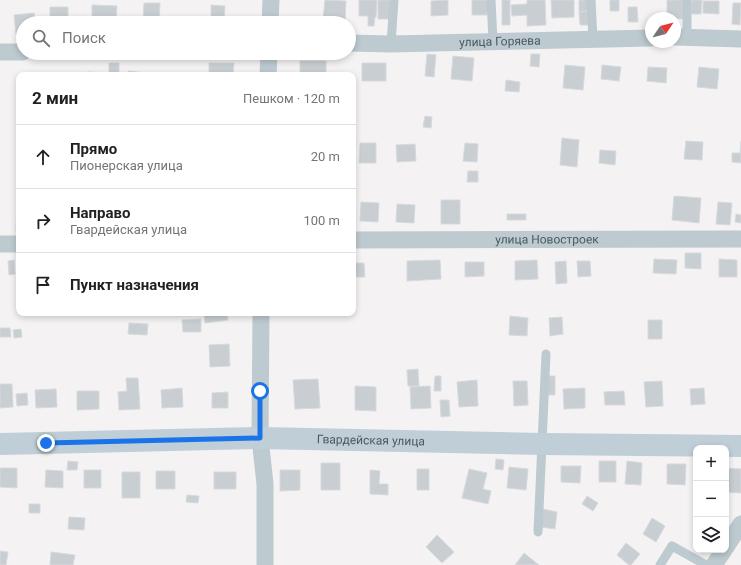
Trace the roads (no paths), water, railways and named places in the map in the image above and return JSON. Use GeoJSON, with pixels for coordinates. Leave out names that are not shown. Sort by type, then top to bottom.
{"type":"FeatureCollection","features":[{"type":"Feature","properties":{"kind":"main road","name":"Гвардейская улица"},"geometry":{"type":"LineString","coordinates":[[0,444],[260,438],[543,444],[741,446]]}},
{"type":"Feature","properties":{"kind":"street"},"geometry":{"type":"LineString","coordinates":[[270,16],[271,0]]}},
{"type":"Feature","properties":{"kind":"street"},"geometry":{"type":"LineString","coordinates":[[681,37],[741,39]]}},
{"type":"Feature","properties":{"kind":"street","name":"улица Горяева"},"geometry":{"type":"LineString","coordinates":[[356,43],[391,44],[645,38]]}},
{"type":"Feature","properties":{"kind":"street"},"geometry":{"type":"LineString","coordinates":[[0,52],[16,52]]}},
{"type":"Feature","properties":{"kind":"street"},"geometry":{"type":"LineString","coordinates":[[268,72],[269,60]]}},
{"type":"Feature","properties":{"kind":"street","name":"улица Новостроек"},"geometry":{"type":"LineString","coordinates":[[356,240],[741,240]]}},
{"type":"Feature","properties":{"kind":"street"},"geometry":{"type":"LineString","coordinates":[[0,244],[16,244]]}},
{"type":"Feature","properties":{"kind":"street"},"geometry":{"type":"LineString","coordinates":[[261,316],[260,438],[265,484],[265,565]]}},
{"type":"Feature","properties":{"kind":"street"},"geometry":{"type":"LineString","coordinates":[[729,542],[741,524]]}},
{"type":"Feature","properties":{"kind":"street"},"geometry":{"type":"LineString","coordinates":[[714,565],[722,553]]}},
{"type":"Feature","properties":{"kind":"lane"},"geometry":{"type":"LineString","coordinates":[[391,44],[394,0]]}},
{"type":"Feature","properties":{"kind":"lane"},"geometry":{"type":"LineString","coordinates":[[491,0],[493,42]]}},
{"type":"Feature","properties":{"kind":"lane"},"geometry":{"type":"LineString","coordinates":[[591,0],[592,39]]}},
{"type":"Feature","properties":{"kind":"lane"},"geometry":{"type":"LineString","coordinates":[[681,37],[688,0]]}},
{"type":"Feature","properties":{"kind":"lane"},"geometry":{"type":"LineString","coordinates":[[538,532],[546,354]]}},
{"type":"Feature","properties":{"kind":"lane"},"geometry":{"type":"LineString","coordinates":[[660,565],[672,546],[706,565]]}}]}
